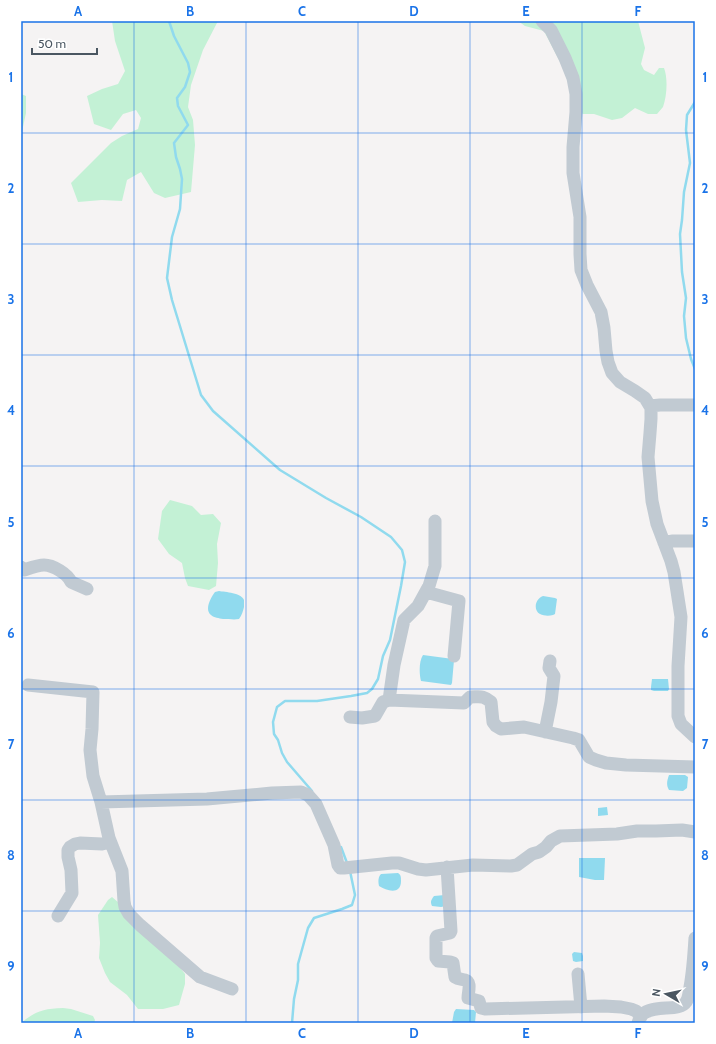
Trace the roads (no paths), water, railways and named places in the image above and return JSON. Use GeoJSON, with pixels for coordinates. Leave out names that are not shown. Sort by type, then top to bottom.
{"type":"FeatureCollection","features":[{"type":"Feature","properties":{"kind":"street"},"geometry":{"type":"LineString","coordinates":[[542,21],[552,30],[573,78],[576,94],[573,173],[580,217],[580,254],[582,270],[587,285],[601,312],[606,356],[612,373],[620,382],[645,398],[652,413],[648,457],[652,501],[656,519],[674,572],[681,617],[678,666],[678,716],[681,724],[695,737]]}},
{"type":"Feature","properties":{"kind":"street"},"geometry":{"type":"LineString","coordinates":[[650,406],[695,405]]}},
{"type":"Feature","properties":{"kind":"street"},"geometry":{"type":"LineString","coordinates":[[389,700],[394,665],[404,620],[418,606],[429,586],[435,566],[435,521]]}},
{"type":"Feature","properties":{"kind":"street"},"geometry":{"type":"LineString","coordinates":[[664,543],[672,541],[695,542]]}},
{"type":"Feature","properties":{"kind":"street"},"geometry":{"type":"LineString","coordinates":[[21,567],[24,570],[47,565],[65,574],[71,582],[86,589]]}},
{"type":"Feature","properties":{"kind":"street"},"geometry":{"type":"LineString","coordinates":[[426,592],[459,601],[454,656]]}},
{"type":"Feature","properties":{"kind":"street"},"geometry":{"type":"LineString","coordinates":[[545,732],[554,676],[549,668],[550,661]]}},
{"type":"Feature","properties":{"kind":"street"},"geometry":{"type":"LineString","coordinates":[[28,685],[93,692],[90,750],[93,776],[101,802],[110,842],[122,871],[124,901],[129,914],[200,977],[232,989]]}},
{"type":"Feature","properties":{"kind":"street"},"geometry":{"type":"LineString","coordinates":[[350,716],[362,718],[375,716],[383,702],[389,700],[464,703],[470,697],[482,696],[491,702],[493,722],[501,729],[524,727],[573,738],[579,740],[589,757],[606,763],[695,767]]}},
{"type":"Feature","properties":{"kind":"street"},"geometry":{"type":"LineString","coordinates":[[101,802],[207,799],[301,792],[308,795],[316,804],[334,845],[340,868],[392,863],[399,863],[426,870],[473,865],[511,866],[517,865],[532,854],[540,852],[546,848],[551,841],[560,836],[617,834],[636,830],[682,830],[695,832]]}},
{"type":"Feature","properties":{"kind":"street"},"geometry":{"type":"LineString","coordinates":[[58,916],[72,893],[71,870],[68,857],[68,850],[70,847],[80,843],[102,844],[110,842]]}},
{"type":"Feature","properties":{"kind":"street"},"geometry":{"type":"LineString","coordinates":[[447,867],[451,928],[450,933],[437,936],[436,938],[436,960],[450,962],[453,966],[455,977],[467,980],[469,984],[468,998],[479,1000],[481,1008],[485,1009],[621,1007],[636,1011],[639,1020]]}},
{"type":"Feature","properties":{"kind":"street"},"geometry":{"type":"LineString","coordinates":[[639,1020],[643,1013],[648,1011],[683,1006],[686,1003],[693,970],[695,938]]}},
{"type":"Feature","properties":{"kind":"street"},"geometry":{"type":"LineString","coordinates":[[578,974],[581,1007]]}},
{"type":"Feature","properties":{"kind":"water"},"geometry":{"type":"Polygon","coordinates":[[[219,591],[233,593],[243,598],[244,607],[239,619],[218,618],[209,613],[208,607],[210,600],[215,592],[219,591]]]}},
{"type":"Feature","properties":{"kind":"water"},"geometry":{"type":"Polygon","coordinates":[[[543,596],[557,599],[555,614],[540,614],[536,610],[538,600],[543,596]]]}},
{"type":"Feature","properties":{"kind":"water"},"geometry":{"type":"Polygon","coordinates":[[[423,655],[454,660],[451,685],[421,681],[420,667],[423,655]]]}},
{"type":"Feature","properties":{"kind":"water"},"geometry":{"type":"Polygon","coordinates":[[[652,679],[668,679],[668,691],[651,690],[652,679]]]}},
{"type":"Feature","properties":{"kind":"water"},"geometry":{"type":"Polygon","coordinates":[[[669,775],[685,775],[688,777],[687,788],[683,791],[669,790],[667,783],[669,775]]]}},
{"type":"Feature","properties":{"kind":"water"},"geometry":{"type":"Polygon","coordinates":[[[607,807],[608,815],[598,816],[598,808],[607,807]]]}},
{"type":"Feature","properties":{"kind":"water"},"geometry":{"type":"Polygon","coordinates":[[[579,858],[605,858],[604,880],[579,877],[579,858]]]}},
{"type":"Feature","properties":{"kind":"water"},"geometry":{"type":"Polygon","coordinates":[[[398,873],[401,878],[399,888],[393,891],[379,886],[378,880],[381,874],[398,873]]]}},
{"type":"Feature","properties":{"kind":"water"},"geometry":{"type":"Polygon","coordinates":[[[445,895],[446,906],[432,906],[431,901],[434,896],[445,895]]]}},
{"type":"Feature","properties":{"kind":"water"},"geometry":{"type":"Polygon","coordinates":[[[574,952],[582,953],[583,961],[573,961],[572,954],[574,952]]]}},
{"type":"Feature","properties":{"kind":"water"},"geometry":{"type":"Polygon","coordinates":[[[456,1009],[474,1010],[476,1012],[475,1023],[452,1023],[456,1009]]]}},
{"type":"Feature","properties":{"kind":"waterway"},"geometry":{"type":"LineString","coordinates":[[169,21],[174,36],[188,63],[190,72],[185,87],[177,98],[178,106],[188,125],[174,143],[182,179],[180,209],[172,237],[167,278],[172,300],[201,395],[213,411],[280,470],[361,517],[391,537],[402,550],[405,562],[390,640],[383,656],[378,679],[372,689],[367,693],[317,701],[285,701],[277,707],[273,722],[274,734],[287,762],[312,791]]}},
{"type":"Feature","properties":{"kind":"waterway"},"geometry":{"type":"LineString","coordinates":[[695,102],[687,115],[686,130],[690,163],[684,192],[680,234],[682,272],[686,298],[684,316],[686,338],[695,369]]}},
{"type":"Feature","properties":{"kind":"waterway"},"geometry":{"type":"LineString","coordinates":[[341,847],[347,863]]}},
{"type":"Feature","properties":{"kind":"waterway"},"geometry":{"type":"LineString","coordinates":[[292,1023],[294,999],[298,980],[298,964],[308,928],[314,918],[352,905],[355,895],[350,871]]}}]}
